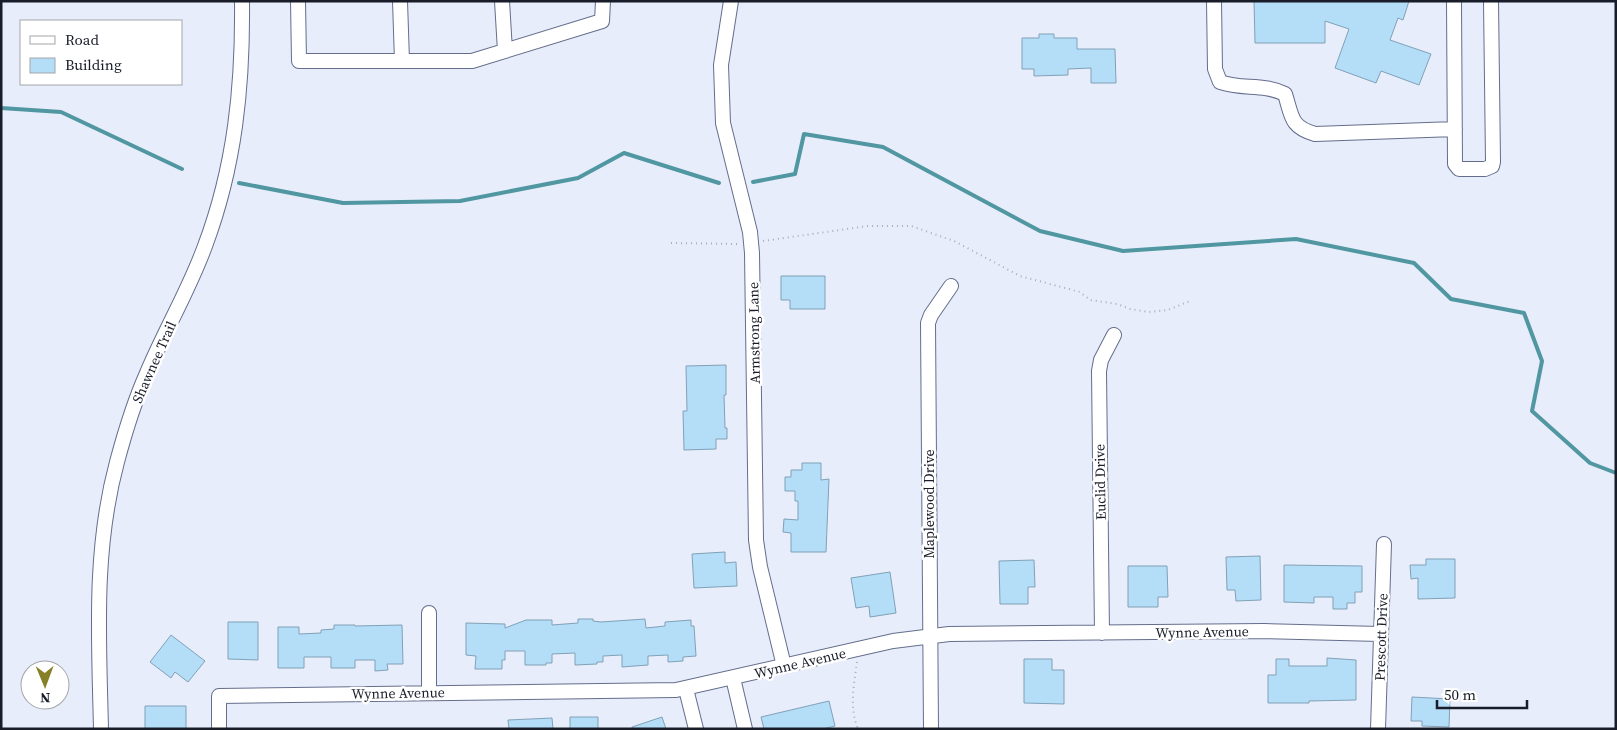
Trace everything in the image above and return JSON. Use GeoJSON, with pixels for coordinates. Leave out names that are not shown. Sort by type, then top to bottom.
{"type":"FeatureCollection","features":[{"type":"Feature","properties":{"kind":"street","name":"Shawnee Trail"},"geometry":{"type":"LineString","coordinates":[[101,729],[98,589],[103,536],[111,485],[138,394],[199,261],[219,203],[234,140],[238,113],[242,58],[242,1]]}},
{"type":"Feature","properties":{"kind":"street"},"geometry":{"type":"LineString","coordinates":[[298,1],[299,61],[472,61],[602,21],[603,1]]}},
{"type":"Feature","properties":{"kind":"street"},"geometry":{"type":"LineString","coordinates":[[400,1],[402,61]]}},
{"type":"Feature","properties":{"kind":"street"},"geometry":{"type":"LineString","coordinates":[[502,1],[505,51]]}},
{"type":"Feature","properties":{"kind":"street","name":"Armstrong Lane"},"geometry":{"type":"LineString","coordinates":[[731,1],[721,65],[722,109],[723,123],[752,242],[757,553],[784,666]]}},
{"type":"Feature","properties":{"kind":"street"},"geometry":{"type":"LineString","coordinates":[[1214,1],[1215,69],[1220,82],[1232,86],[1264,87],[1285,94],[1293,122],[1303,131],[1315,134],[1455,129]]}},
{"type":"Feature","properties":{"kind":"street"},"geometry":{"type":"LineString","coordinates":[[1454,1],[1455,164],[1458,169],[1485,169],[1492,166],[1493,162],[1491,1]]}},
{"type":"Feature","properties":{"kind":"street","name":"Maplewood Drive"},"geometry":{"type":"LineString","coordinates":[[930,729],[928,323],[951,286]]}},
{"type":"Feature","properties":{"kind":"street","name":"Euclid Drive"},"geometry":{"type":"LineString","coordinates":[[1102,633],[1100,371],[1102,360],[1114,335]]}},
{"type":"Feature","properties":{"kind":"street","name":"Prescott Drive"},"geometry":{"type":"LineString","coordinates":[[1378,729],[1384,544]]}},
{"type":"Feature","properties":{"kind":"street"},"geometry":{"type":"LineString","coordinates":[[429,613],[429,692]]}},
{"type":"Feature","properties":{"kind":"street","name":"Wynne Avenue"},"geometry":{"type":"LineString","coordinates":[[220,729],[219,696],[429,692],[661,691],[686,689],[893,641],[930,636],[997,633],[1264,631],[1380,634]]}},
{"type":"Feature","properties":{"kind":"street"},"geometry":{"type":"LineString","coordinates":[[733,678],[745,729]]}},
{"type":"Feature","properties":{"kind":"street"},"geometry":{"type":"LineString","coordinates":[[686,689],[696,729]]}},
{"type":"Feature","properties":{"kind":"path"},"geometry":{"type":"LineString","coordinates":[[671,243],[735,245],[868,226],[911,226],[954,241],[1020,276],[1080,292],[1090,300],[1149,312],[1168,310],[1190,301]]}},
{"type":"Feature","properties":{"kind":"path"},"geometry":{"type":"LineString","coordinates":[[857,661],[852,703],[854,719],[858,729]]}},
{"type":"Feature","properties":{"kind":"building"},"geometry":{"type":"Polygon","coordinates":[[[1254,1],[1409,1],[1403,20],[1398,18],[1390,40],[1431,54],[1419,85],[1381,71],[1376,83],[1335,68],[1349,29],[1325,21],[1325,43],[1255,43],[1254,1]]]}},
{"type":"Feature","properties":{"kind":"building"},"geometry":{"type":"Polygon","coordinates":[[[1039,34],[1054,34],[1054,38],[1077,38],[1077,49],[1115,49],[1116,83],[1091,83],[1091,68],[1068,69],[1068,75],[1034,76],[1034,69],[1022,69],[1022,38],[1039,38],[1039,34]]]}},
{"type":"Feature","properties":{"kind":"building"},"geometry":{"type":"Polygon","coordinates":[[[781,276],[825,276],[825,309],[790,309],[790,300],[781,300],[781,276]]]}},
{"type":"Feature","properties":{"kind":"building"},"geometry":{"type":"Polygon","coordinates":[[[726,365],[726,395],[724,395],[727,439],[716,439],[716,449],[684,450],[683,411],[687,411],[686,366],[726,365]]]}},
{"type":"Feature","properties":{"kind":"building"},"geometry":{"type":"Polygon","coordinates":[[[802,463],[821,463],[821,480],[829,479],[826,552],[791,552],[791,533],[783,532],[784,519],[798,520],[798,501],[795,501],[795,491],[785,491],[785,477],[791,477],[791,470],[802,470],[802,463]]]}},
{"type":"Feature","properties":{"kind":"building"},"geometry":{"type":"Polygon","coordinates":[[[725,552],[725,563],[736,562],[737,586],[694,588],[692,554],[725,552]]]}},
{"type":"Feature","properties":{"kind":"building"},"geometry":{"type":"Polygon","coordinates":[[[1260,556],[1261,600],[1236,601],[1235,590],[1227,590],[1226,557],[1260,556]]]}},
{"type":"Feature","properties":{"kind":"building"},"geometry":{"type":"Polygon","coordinates":[[[1426,559],[1455,559],[1455,598],[1418,599],[1418,578],[1411,579],[1410,565],[1426,565],[1426,559]]]}},
{"type":"Feature","properties":{"kind":"building"},"geometry":{"type":"Polygon","coordinates":[[[1034,560],[1035,587],[1028,587],[1028,604],[1000,604],[999,561],[1034,560]]]}},
{"type":"Feature","properties":{"kind":"building"},"geometry":{"type":"Polygon","coordinates":[[[1284,565],[1362,566],[1362,592],[1355,592],[1355,603],[1347,603],[1347,609],[1333,609],[1333,597],[1314,597],[1314,603],[1284,602],[1284,565]]]}},
{"type":"Feature","properties":{"kind":"building"},"geometry":{"type":"Polygon","coordinates":[[[1128,566],[1167,566],[1168,597],[1158,597],[1158,607],[1128,607],[1128,566]]]}},
{"type":"Feature","properties":{"kind":"building"},"geometry":{"type":"Polygon","coordinates":[[[890,572],[896,613],[870,617],[869,606],[856,608],[851,578],[890,572]]]}},
{"type":"Feature","properties":{"kind":"building"},"geometry":{"type":"Polygon","coordinates":[[[578,619],[593,619],[593,621],[601,622],[645,619],[646,628],[665,626],[665,622],[691,620],[691,626],[694,626],[696,656],[683,657],[683,661],[668,662],[668,655],[648,656],[648,665],[622,667],[622,655],[603,656],[603,662],[597,662],[597,664],[575,665],[575,653],[552,654],[552,663],[546,663],[546,665],[525,665],[525,651],[505,651],[502,669],[475,669],[476,656],[466,655],[466,623],[505,624],[505,628],[526,620],[552,620],[552,625],[578,623],[578,619]]]}},
{"type":"Feature","properties":{"kind":"building"},"geometry":{"type":"Polygon","coordinates":[[[228,622],[258,622],[258,660],[228,659],[228,622]]]}},
{"type":"Feature","properties":{"kind":"building"},"geometry":{"type":"Polygon","coordinates":[[[334,625],[402,625],[403,664],[387,664],[388,670],[375,671],[375,660],[355,660],[355,668],[331,668],[331,657],[304,657],[304,668],[278,668],[278,627],[299,627],[299,634],[321,633],[321,630],[334,629],[334,625]]]}},
{"type":"Feature","properties":{"kind":"building"},"geometry":{"type":"Polygon","coordinates":[[[171,635],[205,661],[188,682],[175,672],[171,678],[150,662],[171,635]]]}},
{"type":"Feature","properties":{"kind":"building"},"geometry":{"type":"Polygon","coordinates":[[[1327,658],[1356,660],[1356,700],[1268,703],[1268,675],[1276,675],[1276,659],[1289,659],[1289,666],[1327,666],[1327,658]]]}},
{"type":"Feature","properties":{"kind":"building"},"geometry":{"type":"Polygon","coordinates":[[[1024,659],[1052,659],[1052,670],[1064,670],[1064,704],[1024,703],[1024,659]]]}},
{"type":"Feature","properties":{"kind":"building"},"geometry":{"type":"Polygon","coordinates":[[[1412,697],[1450,699],[1449,727],[1422,726],[1422,721],[1411,721],[1412,697]]]}},
{"type":"Feature","properties":{"kind":"building"},"geometry":{"type":"Polygon","coordinates":[[[829,701],[835,726],[823,729],[764,729],[761,717],[829,701]]]}},
{"type":"Feature","properties":{"kind":"building"},"geometry":{"type":"Polygon","coordinates":[[[145,706],[186,706],[186,729],[145,729],[145,706]]]}},
{"type":"Feature","properties":{"kind":"building"},"geometry":{"type":"Polygon","coordinates":[[[570,717],[598,717],[598,729],[570,729],[570,717]]]}},
{"type":"Feature","properties":{"kind":"building"},"geometry":{"type":"Polygon","coordinates":[[[662,717],[666,729],[632,729],[632,727],[662,717]]]}},
{"type":"Feature","properties":{"kind":"building"},"geometry":{"type":"Polygon","coordinates":[[[552,718],[553,729],[509,729],[508,720],[552,718]]]}},
{"type":"Feature","properties":{"kind":"waterway"},"geometry":{"type":"LineString","coordinates":[[1,108],[61,112],[182,169]]}},
{"type":"Feature","properties":{"kind":"waterway"},"geometry":{"type":"LineString","coordinates":[[753,182],[795,174],[804,134],[883,147],[1040,231],[1123,251],[1296,239],[1414,263],[1451,299],[1524,313],[1542,361],[1532,411],[1590,463],[1616,473]]}},
{"type":"Feature","properties":{"kind":"waterway"},"geometry":{"type":"LineString","coordinates":[[239,183],[343,203],[460,201],[578,178],[624,153],[719,183]]}}]}
